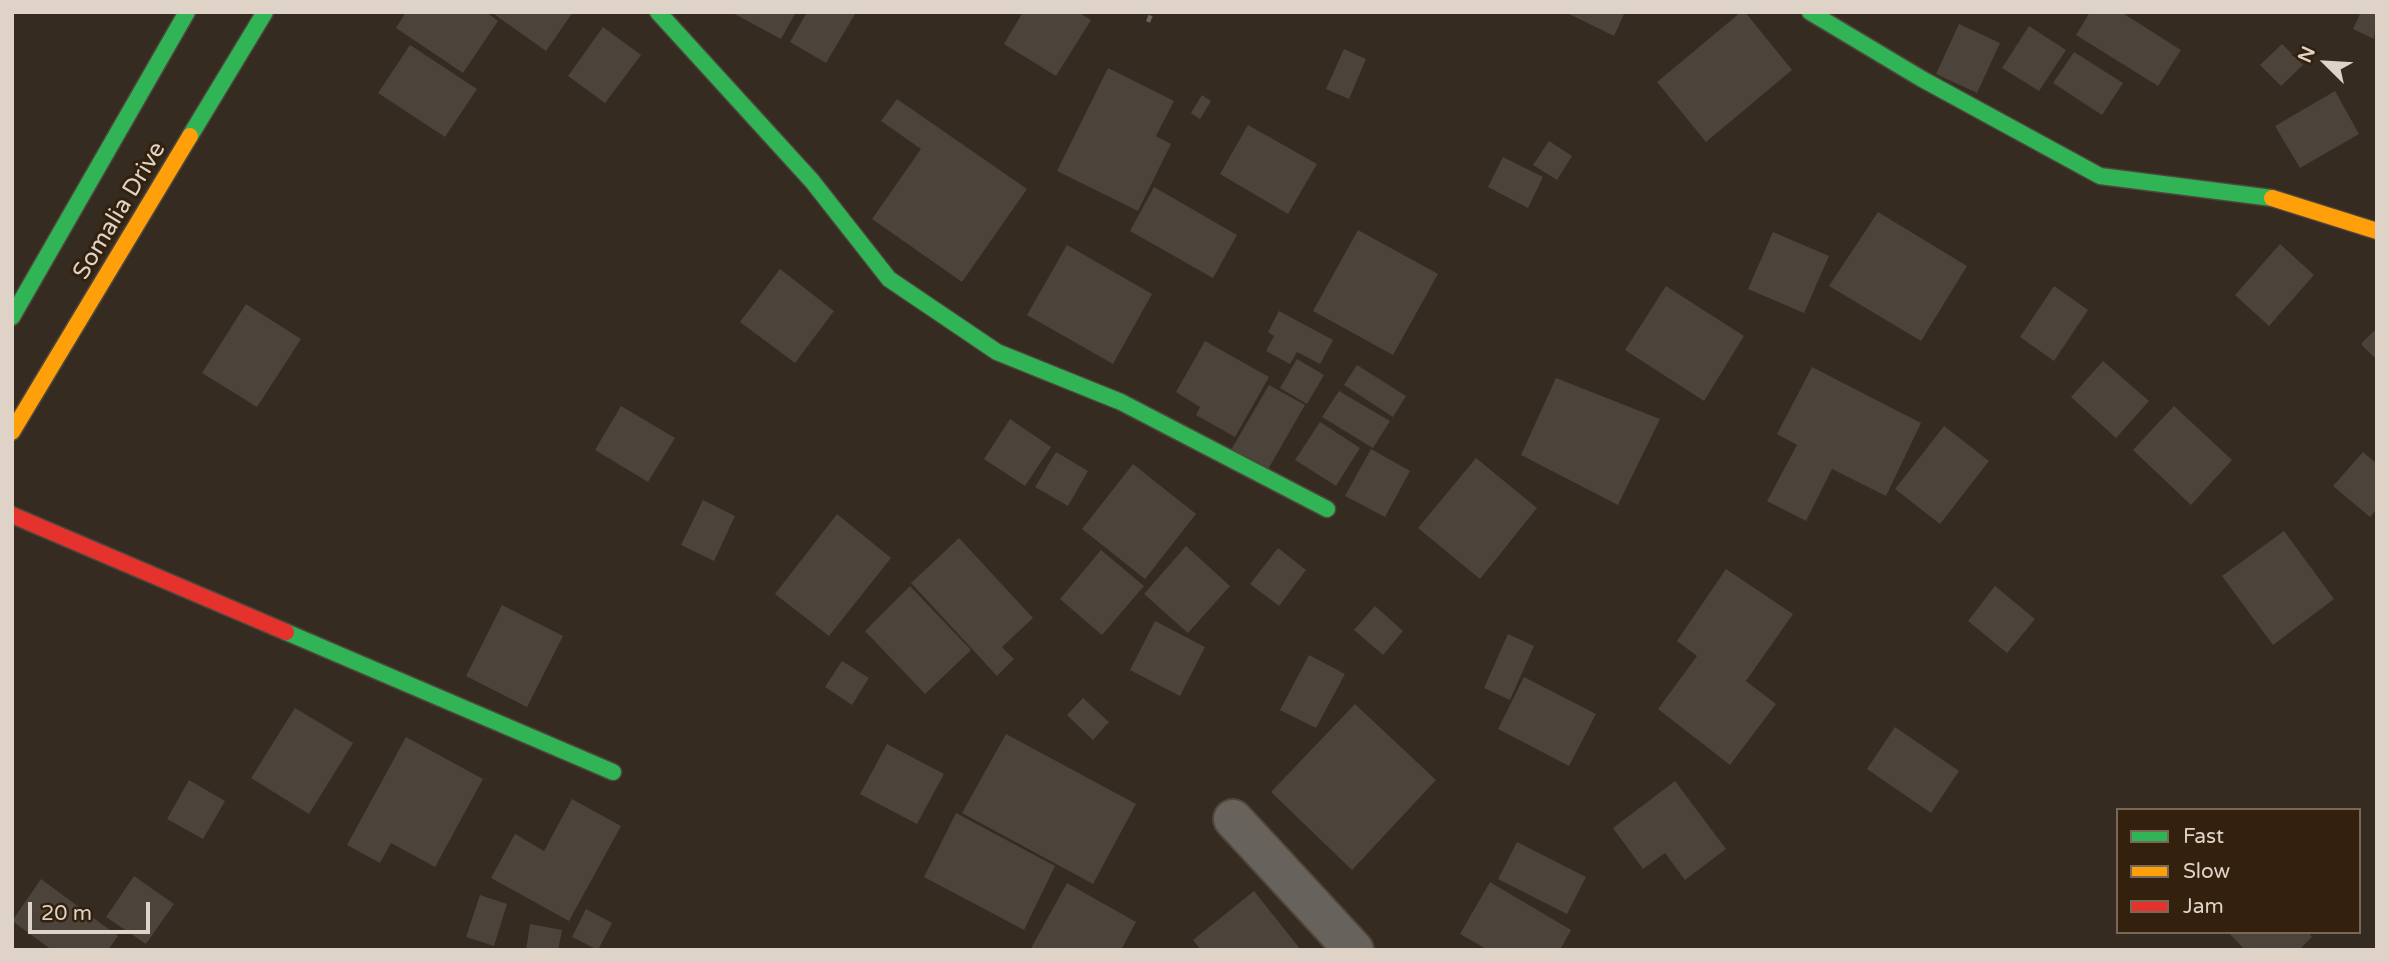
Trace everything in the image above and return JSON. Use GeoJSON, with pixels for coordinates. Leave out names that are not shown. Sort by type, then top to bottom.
{"type":"FeatureCollection","features":[{"type":"Feature","properties":{"kind":"street","name":"Somalia Drive"},"geometry":{"type":"LineString","coordinates":[[12,317],[187,12]]}},
{"type":"Feature","properties":{"kind":"street","name":"Somalia Drive"},"geometry":{"type":"LineString","coordinates":[[12,432],[265,12]]}},
{"type":"Feature","properties":{"kind":"street"},"geometry":{"type":"LineString","coordinates":[[658,12],[812,181],[889,279],[997,352],[1121,402],[1327,509]]}},
{"type":"Feature","properties":{"kind":"street"},"geometry":{"type":"LineString","coordinates":[[1810,12],[1922,79],[2100,176],[2276,198],[2366,225],[2377,231]]}},
{"type":"Feature","properties":{"kind":"street"},"geometry":{"type":"LineString","coordinates":[[12,515],[613,772]]}},
{"type":"Feature","properties":{"kind":"street"},"geometry":{"type":"LineString","coordinates":[[1233,819],[1354,950]]}},
{"type":"Feature","properties":{"kind":"path"},"geometry":{"type":"LineString","coordinates":[[1148,22],[1152,12]]}},
{"type":"Feature","properties":{"kind":"building"},"geometry":{"type":"Polygon","coordinates":[[[406,12],[486,12],[498,21],[463,73],[396,28],[406,12]]]}},
{"type":"Feature","properties":{"kind":"building"},"geometry":{"type":"Polygon","coordinates":[[[491,12],[573,12],[546,51],[491,12]]]}},
{"type":"Feature","properties":{"kind":"building"},"geometry":{"type":"Polygon","coordinates":[[[731,12],[796,12],[781,39],[731,12]]]}},
{"type":"Feature","properties":{"kind":"building"},"geometry":{"type":"Polygon","coordinates":[[[807,12],[855,14],[826,63],[790,42],[807,12]]]}},
{"type":"Feature","properties":{"kind":"building"},"geometry":{"type":"Polygon","coordinates":[[[1023,12],[1078,12],[1091,20],[1056,76],[1004,44],[1023,12]]]}},
{"type":"Feature","properties":{"kind":"building"},"geometry":{"type":"Polygon","coordinates":[[[1565,12],[1625,12],[1614,36],[1565,12]]]}},
{"type":"Feature","properties":{"kind":"building"},"geometry":{"type":"Polygon","coordinates":[[[1741,12],[1745,12],[1792,70],[1706,142],[1657,82],[1741,12]]]}},
{"type":"Feature","properties":{"kind":"building"},"geometry":{"type":"Polygon","coordinates":[[[2090,12],[2121,12],[2181,50],[2158,86],[2076,35],[2090,12]]]}},
{"type":"Feature","properties":{"kind":"building"},"geometry":{"type":"Polygon","coordinates":[[[2361,12],[2377,12],[2374,39],[2353,29],[2361,12]]]}},
{"type":"Feature","properties":{"kind":"building"},"geometry":{"type":"Polygon","coordinates":[[[1959,24],[2000,43],[1977,93],[1936,74],[1959,24]]]}},
{"type":"Feature","properties":{"kind":"building"},"geometry":{"type":"Polygon","coordinates":[[[2029,26],[2066,50],[2039,91],[2002,68],[2029,26]]]}},
{"type":"Feature","properties":{"kind":"building"},"geometry":{"type":"Polygon","coordinates":[[[603,27],[641,55],[605,103],[568,76],[603,27]]]}},
{"type":"Feature","properties":{"kind":"building"},"geometry":{"type":"Polygon","coordinates":[[[2282,44],[2303,65],[2281,86],[2260,65],[2282,44]]]}},
{"type":"Feature","properties":{"kind":"building"},"geometry":{"type":"Polygon","coordinates":[[[410,45],[477,89],[445,137],[378,93],[410,45]]]}},
{"type":"Feature","properties":{"kind":"building"},"geometry":{"type":"Polygon","coordinates":[[[1344,49],[1366,59],[1349,99],[1326,89],[1344,49]]]}},
{"type":"Feature","properties":{"kind":"building"},"geometry":{"type":"Polygon","coordinates":[[[2074,52],[2123,83],[2102,115],[2053,83],[2074,52]]]}},
{"type":"Feature","properties":{"kind":"building"},"geometry":{"type":"Polygon","coordinates":[[[1108,68],[1174,101],[1156,136],[1171,144],[1138,211],[1057,171],[1108,68]]]}},
{"type":"Feature","properties":{"kind":"building"},"geometry":{"type":"Polygon","coordinates":[[[2335,91],[2359,134],[2300,168],[2275,126],[2335,91]]]}},
{"type":"Feature","properties":{"kind":"building"},"geometry":{"type":"Polygon","coordinates":[[[1202,95],[1211,101],[1200,119],[1191,113],[1202,95]]]}},
{"type":"Feature","properties":{"kind":"building"},"geometry":{"type":"Polygon","coordinates":[[[897,99],[1027,189],[962,282],[872,219],[921,149],[881,121],[897,99]]]}},
{"type":"Feature","properties":{"kind":"building"},"geometry":{"type":"Polygon","coordinates":[[[1248,125],[1317,164],[1288,214],[1220,174],[1248,125]]]}},
{"type":"Feature","properties":{"kind":"building"},"geometry":{"type":"Polygon","coordinates":[[[1549,141],[1572,156],[1557,180],[1533,165],[1549,141]]]}},
{"type":"Feature","properties":{"kind":"building"},"geometry":{"type":"Polygon","coordinates":[[[1503,157],[1543,177],[1528,208],[1488,187],[1503,157]]]}},
{"type":"Feature","properties":{"kind":"building"},"geometry":{"type":"Polygon","coordinates":[[[1154,187],[1237,235],[1213,278],[1130,231],[1154,187]]]}},
{"type":"Feature","properties":{"kind":"building"},"geometry":{"type":"Polygon","coordinates":[[[1878,212],[1967,266],[1921,341],[1829,286],[1878,212]]]}},
{"type":"Feature","properties":{"kind":"building"},"geometry":{"type":"Polygon","coordinates":[[[1358,230],[1438,274],[1393,355],[1313,311],[1358,230]]]}},
{"type":"Feature","properties":{"kind":"building"},"geometry":{"type":"Polygon","coordinates":[[[1773,232],[1829,256],[1804,313],[1748,289],[1773,232]]]}},
{"type":"Feature","properties":{"kind":"building"},"geometry":{"type":"Polygon","coordinates":[[[2280,244],[2314,275],[2269,326],[2235,295],[2280,244]]]}},
{"type":"Feature","properties":{"kind":"building"},"geometry":{"type":"Polygon","coordinates":[[[1067,245],[1152,294],[1113,364],[1027,315],[1067,245]]]}},
{"type":"Feature","properties":{"kind":"building"},"geometry":{"type":"Polygon","coordinates":[[[780,269],[834,311],[795,363],[740,322],[780,269]]]}},
{"type":"Feature","properties":{"kind":"building"},"geometry":{"type":"Polygon","coordinates":[[[1666,286],[1744,336],[1704,401],[1625,350],[1666,286]]]}},
{"type":"Feature","properties":{"kind":"building"},"geometry":{"type":"Polygon","coordinates":[[[2054,286],[2088,310],[2054,361],[2020,337],[2054,286]]]}},
{"type":"Feature","properties":{"kind":"building"},"geometry":{"type":"Polygon","coordinates":[[[246,304],[301,339],[257,407],[202,373],[246,304]]]}},
{"type":"Feature","properties":{"kind":"building"},"geometry":{"type":"Polygon","coordinates":[[[1279,311],[1333,340],[1320,364],[1297,352],[1290,364],[1266,351],[1274,336],[1268,332],[1279,311]]]}},
{"type":"Feature","properties":{"kind":"building"},"geometry":{"type":"Polygon","coordinates":[[[2377,328],[2377,360],[2361,344],[2377,328]]]}},
{"type":"Feature","properties":{"kind":"building"},"geometry":{"type":"Polygon","coordinates":[[[1205,341],[1269,377],[1235,437],[1196,415],[1200,407],[1176,392],[1205,341]]]}},
{"type":"Feature","properties":{"kind":"building"},"geometry":{"type":"Polygon","coordinates":[[[1297,359],[1324,375],[1307,404],[1280,388],[1297,359]]]}},
{"type":"Feature","properties":{"kind":"building"},"geometry":{"type":"Polygon","coordinates":[[[2103,361],[2149,401],[2116,438],[2071,397],[2103,361]]]}},
{"type":"Feature","properties":{"kind":"building"},"geometry":{"type":"Polygon","coordinates":[[[1357,365],[1406,396],[1393,417],[1344,385],[1357,365]]]}},
{"type":"Feature","properties":{"kind":"building"},"geometry":{"type":"Polygon","coordinates":[[[1812,367],[1921,423],[1886,496],[1832,469],[1806,521],[1767,501],[1797,445],[1777,434],[1812,367]]]}},
{"type":"Feature","properties":{"kind":"building"},"geometry":{"type":"Polygon","coordinates":[[[1556,378],[1660,419],[1618,505],[1521,455],[1556,378]]]}},
{"type":"Feature","properties":{"kind":"building"},"geometry":{"type":"Polygon","coordinates":[[[1269,385],[1305,405],[1267,471],[1231,450],[1269,385]]]}},
{"type":"Feature","properties":{"kind":"building"},"geometry":{"type":"Polygon","coordinates":[[[1339,391],[1390,421],[1373,448],[1322,417],[1339,391]]]}},
{"type":"Feature","properties":{"kind":"building"},"geometry":{"type":"Polygon","coordinates":[[[621,406],[675,438],[648,482],[595,450],[621,406]]]}},
{"type":"Feature","properties":{"kind":"building"},"geometry":{"type":"Polygon","coordinates":[[[2174,406],[2232,460],[2191,505],[2133,450],[2174,406]]]}},
{"type":"Feature","properties":{"kind":"building"},"geometry":{"type":"Polygon","coordinates":[[[1010,419],[1051,447],[1025,486],[984,459],[1010,419]]]}},
{"type":"Feature","properties":{"kind":"building"},"geometry":{"type":"Polygon","coordinates":[[[1320,422],[1360,448],[1336,486],[1295,460],[1320,422]]]}},
{"type":"Feature","properties":{"kind":"building"},"geometry":{"type":"Polygon","coordinates":[[[1944,426],[1989,461],[1940,524],[1895,489],[1944,426]]]}},
{"type":"Feature","properties":{"kind":"building"},"geometry":{"type":"Polygon","coordinates":[[[1371,449],[1410,471],[1385,517],[1345,496],[1371,449]]]}},
{"type":"Feature","properties":{"kind":"building"},"geometry":{"type":"Polygon","coordinates":[[[1056,452],[1088,471],[1068,506],[1035,487],[1056,452]]]}},
{"type":"Feature","properties":{"kind":"building"},"geometry":{"type":"Polygon","coordinates":[[[2363,452],[2377,464],[2377,509],[2370,517],[2333,486],[2363,452]]]}},
{"type":"Feature","properties":{"kind":"building"},"geometry":{"type":"Polygon","coordinates":[[[1476,458],[1537,508],[1480,579],[1418,528],[1476,458]]]}},
{"type":"Feature","properties":{"kind":"building"},"geometry":{"type":"Polygon","coordinates":[[[1133,464],[1196,514],[1145,579],[1082,529],[1133,464]]]}},
{"type":"Feature","properties":{"kind":"building"},"geometry":{"type":"Polygon","coordinates":[[[703,500],[735,516],[714,561],[681,545],[703,500]]]}},
{"type":"Feature","properties":{"kind":"building"},"geometry":{"type":"Polygon","coordinates":[[[837,514],[891,558],[829,636],[775,594],[837,514]]]}},
{"type":"Feature","properties":{"kind":"building"},"geometry":{"type":"Polygon","coordinates":[[[2284,531],[2334,599],[2273,645],[2222,576],[2284,531]]]}},
{"type":"Feature","properties":{"kind":"building"},"geometry":{"type":"Polygon","coordinates":[[[959,538],[1033,618],[1002,647],[1014,659],[997,676],[911,583],[959,538]]]}},
{"type":"Feature","properties":{"kind":"building"},"geometry":{"type":"Polygon","coordinates":[[[1186,546],[1230,586],[1188,633],[1144,594],[1186,546]]]}},
{"type":"Feature","properties":{"kind":"building"},"geometry":{"type":"Polygon","coordinates":[[[1278,548],[1306,570],[1279,606],[1250,584],[1278,548]]]}},
{"type":"Feature","properties":{"kind":"building"},"geometry":{"type":"Polygon","coordinates":[[[1101,550],[1144,586],[1102,635],[1060,599],[1101,550]]]}},
{"type":"Feature","properties":{"kind":"building"},"geometry":{"type":"Polygon","coordinates":[[[1726,569],[1793,614],[1746,681],[1776,704],[1730,765],[1658,709],[1697,656],[1677,641],[1726,569]]]}},
{"type":"Feature","properties":{"kind":"building"},"geometry":{"type":"Polygon","coordinates":[[[910,586],[971,650],[925,694],[865,631],[910,586]]]}},
{"type":"Feature","properties":{"kind":"building"},"geometry":{"type":"Polygon","coordinates":[[[1995,586],[2035,619],[2007,653],[1968,621],[1995,586]]]}},
{"type":"Feature","properties":{"kind":"building"},"geometry":{"type":"Polygon","coordinates":[[[502,605],[563,636],[527,707],[466,676],[502,605]]]}},
{"type":"Feature","properties":{"kind":"building"},"geometry":{"type":"Polygon","coordinates":[[[1375,606],[1403,631],[1383,655],[1354,630],[1375,606]]]}},
{"type":"Feature","properties":{"kind":"building"},"geometry":{"type":"Polygon","coordinates":[[[1155,621],[1205,647],[1180,696],[1130,670],[1155,621]]]}},
{"type":"Feature","properties":{"kind":"building"},"geometry":{"type":"Polygon","coordinates":[[[1508,634],[1534,646],[1510,700],[1484,688],[1508,634]]]}},
{"type":"Feature","properties":{"kind":"building"},"geometry":{"type":"Polygon","coordinates":[[[1309,655],[1345,674],[1316,728],[1280,710],[1309,655]]]}},
{"type":"Feature","properties":{"kind":"building"},"geometry":{"type":"Polygon","coordinates":[[[842,661],[869,678],[852,705],[825,687],[842,661]]]}},
{"type":"Feature","properties":{"kind":"building"},"geometry":{"type":"Polygon","coordinates":[[[1524,677],[1596,714],[1569,766],[1498,729],[1524,677]]]}},
{"type":"Feature","properties":{"kind":"building"},"geometry":{"type":"Polygon","coordinates":[[[1083,698],[1109,722],[1093,740],[1067,715],[1083,698]]]}},
{"type":"Feature","properties":{"kind":"building"},"geometry":{"type":"Polygon","coordinates":[[[1355,704],[1436,780],[1352,870],[1271,792],[1355,704]]]}},
{"type":"Feature","properties":{"kind":"building"},"geometry":{"type":"Polygon","coordinates":[[[295,708],[353,743],[309,814],[251,778],[295,708]]]}},
{"type":"Feature","properties":{"kind":"building"},"geometry":{"type":"Polygon","coordinates":[[[1895,727],[1959,771],[1931,813],[1867,769],[1895,727]]]}},
{"type":"Feature","properties":{"kind":"building"},"geometry":{"type":"Polygon","coordinates":[[[1006,734],[1136,804],[1093,884],[962,813],[1006,734]]]}},
{"type":"Feature","properties":{"kind":"building"},"geometry":{"type":"Polygon","coordinates":[[[406,737],[483,779],[435,867],[391,843],[380,863],[347,845],[406,737]]]}},
{"type":"Feature","properties":{"kind":"building"},"geometry":{"type":"Polygon","coordinates":[[[887,744],[944,774],[917,824],[860,794],[887,744]]]}},
{"type":"Feature","properties":{"kind":"building"},"geometry":{"type":"Polygon","coordinates":[[[189,780],[225,801],[203,839],[167,819],[189,780]]]}},
{"type":"Feature","properties":{"kind":"building"},"geometry":{"type":"Polygon","coordinates":[[[1675,781],[1726,849],[1685,880],[1665,853],[1643,869],[1613,828],[1675,781]]]}},
{"type":"Feature","properties":{"kind":"building"},"geometry":{"type":"Polygon","coordinates":[[[572,799],[621,826],[569,921],[491,878],[515,834],[544,851],[572,799]]]}},
{"type":"Feature","properties":{"kind":"building"},"geometry":{"type":"Polygon","coordinates":[[[956,813],[1055,866],[1024,930],[924,877],[956,813]]]}},
{"type":"Feature","properties":{"kind":"building"},"geometry":{"type":"Polygon","coordinates":[[[1517,842],[1586,877],[1567,914],[1498,879],[1517,842]]]}},
{"type":"Feature","properties":{"kind":"building"},"geometry":{"type":"Polygon","coordinates":[[[134,876],[174,904],[146,944],[106,917],[134,876]]]}},
{"type":"Feature","properties":{"kind":"building"},"geometry":{"type":"Polygon","coordinates":[[[41,879],[118,936],[108,950],[52,950],[12,921],[41,879]]]}},
{"type":"Feature","properties":{"kind":"building"},"geometry":{"type":"Polygon","coordinates":[[[1490,882],[1571,930],[1560,950],[1488,950],[1460,934],[1490,882]]]}},
{"type":"Feature","properties":{"kind":"building"},"geometry":{"type":"Polygon","coordinates":[[[1067,883],[1136,922],[1121,950],[1030,950],[1067,883]]]}},
{"type":"Feature","properties":{"kind":"building"},"geometry":{"type":"Polygon","coordinates":[[[1254,891],[1301,950],[1201,950],[1193,940],[1254,891]]]}},
{"type":"Feature","properties":{"kind":"building"},"geometry":{"type":"Polygon","coordinates":[[[480,895],[507,904],[494,946],[466,937],[480,895]]]}},
{"type":"Feature","properties":{"kind":"building"},"geometry":{"type":"Polygon","coordinates":[[[586,909],[612,923],[598,950],[572,937],[586,909]]]}},
{"type":"Feature","properties":{"kind":"building"},"geometry":{"type":"Polygon","coordinates":[[[530,924],[562,930],[558,950],[526,950],[530,924]]]}},
{"type":"Feature","properties":{"kind":"building"},"geometry":{"type":"Polygon","coordinates":[[[2230,934],[2310,934],[2312,937],[2299,950],[2245,950],[2230,934]]]}},
{"type":"Feature","properties":{"kind":"traffic: fast"},"geometry":{"type":"LineString","coordinates":[[12,317],[187,12]]}},
{"type":"Feature","properties":{"kind":"traffic: fast"},"geometry":{"type":"LineString","coordinates":[[190,136],[265,12]]}},
{"type":"Feature","properties":{"kind":"traffic: fast"},"geometry":{"type":"LineString","coordinates":[[658,12],[812,181],[889,279],[997,352],[1121,402],[1327,509]]}},
{"type":"Feature","properties":{"kind":"traffic: fast"},"geometry":{"type":"LineString","coordinates":[[1810,12],[1922,79],[2100,176],[2272,198]]}},
{"type":"Feature","properties":{"kind":"traffic: fast"},"geometry":{"type":"LineString","coordinates":[[286,632],[613,772]]}},
{"type":"Feature","properties":{"kind":"traffic: slow"},"geometry":{"type":"LineString","coordinates":[[12,432],[190,136]]}},
{"type":"Feature","properties":{"kind":"traffic: slow"},"geometry":{"type":"LineString","coordinates":[[2272,198],[2377,231]]}},
{"type":"Feature","properties":{"kind":"traffic: jam"},"geometry":{"type":"LineString","coordinates":[[12,515],[286,632]]}}]}
